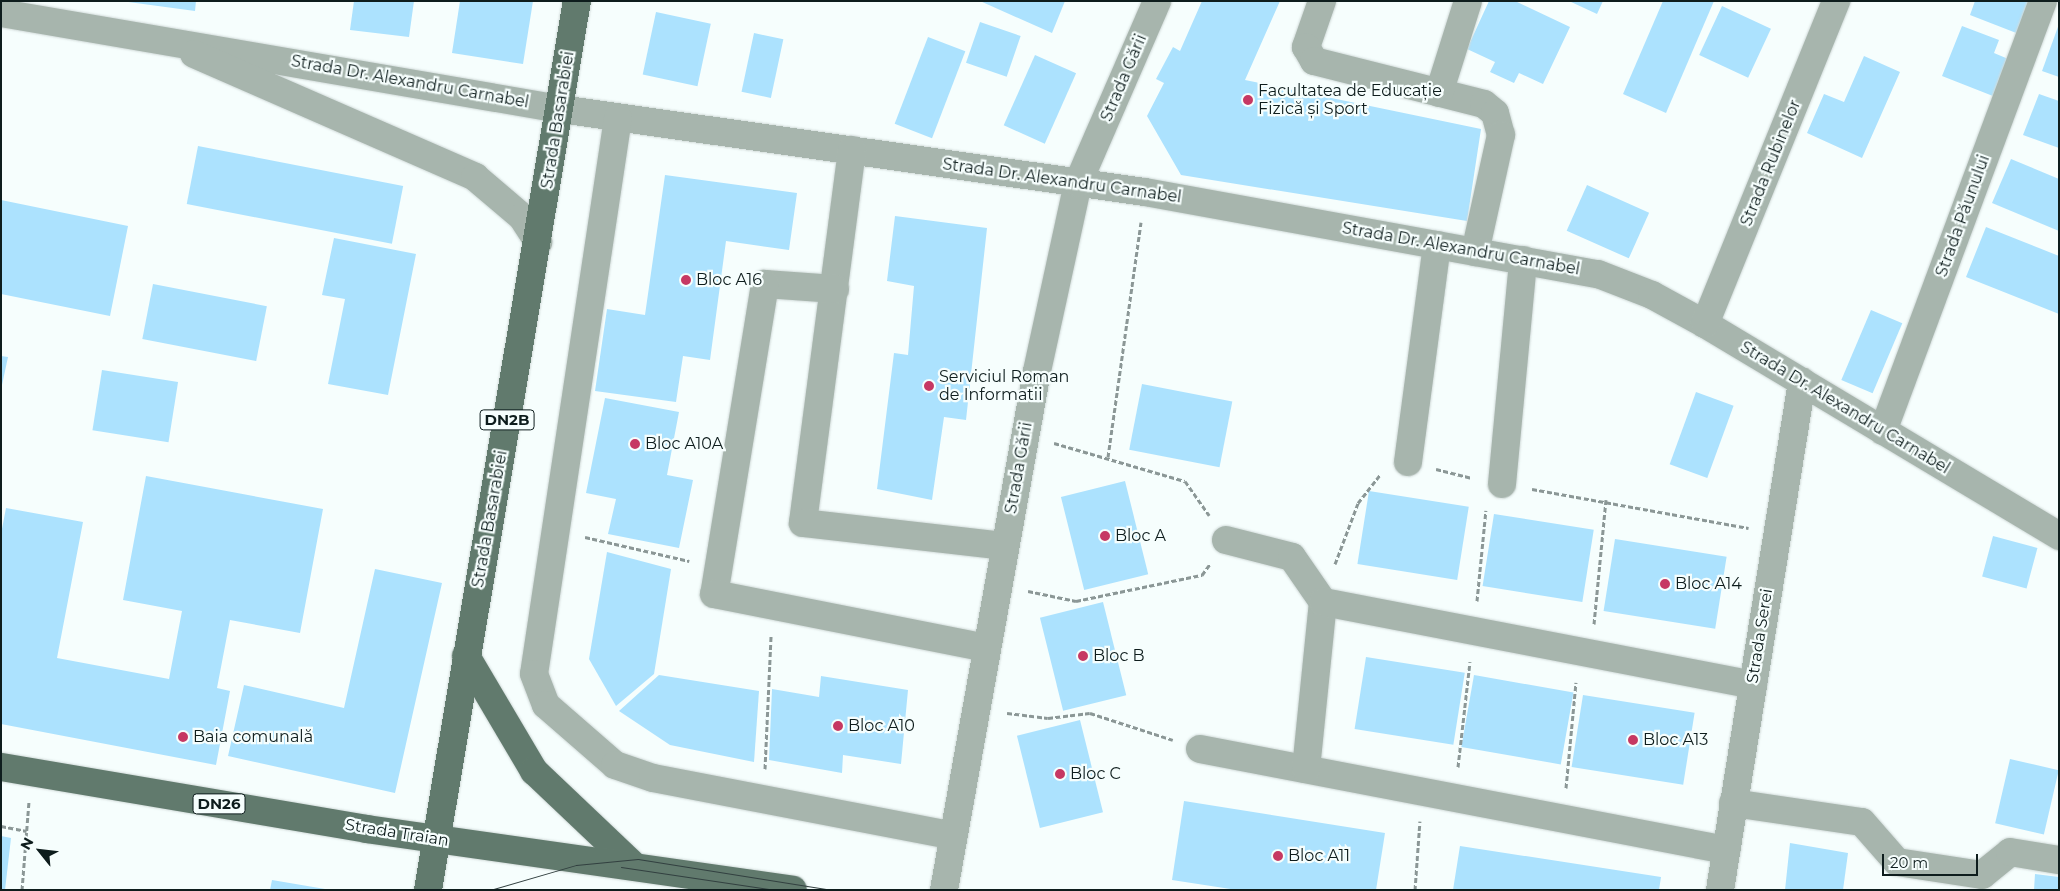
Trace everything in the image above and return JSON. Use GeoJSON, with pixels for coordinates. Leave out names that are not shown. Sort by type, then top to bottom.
{"type":"FeatureCollection","features":[{"type":"Feature","properties":{"kind":"main road","name":"Strada Basarabiei"},"geometry":{"type":"LineString","coordinates":[[428,890],[577,1]]}},
{"type":"Feature","properties":{"kind":"main road"},"geometry":{"type":"LineString","coordinates":[[466,656],[534,770],[634,866]]}},
{"type":"Feature","properties":{"kind":"main road","name":"Strada Traian"},"geometry":{"type":"LineString","coordinates":[[1,766],[437,839],[793,890]]}},
{"type":"Feature","properties":{"kind":"street","name":"Strada Gării"},"geometry":{"type":"LineString","coordinates":[[944,890],[1025,436],[1078,183],[1157,1]]}},
{"type":"Feature","properties":{"kind":"street"},"geometry":{"type":"LineString","coordinates":[[1322,1],[1306,47],[1314,61],[1484,104],[1500,123],[1475,252]]}},
{"type":"Feature","properties":{"kind":"street"},"geometry":{"type":"LineString","coordinates":[[1440,94],[1468,1]]}},
{"type":"Feature","properties":{"kind":"street","name":"Strada Rubinelor"},"geometry":{"type":"LineString","coordinates":[[1705,324],[1836,1]]}},
{"type":"Feature","properties":{"kind":"street","name":"Strada Păunului"},"geometry":{"type":"LineString","coordinates":[[1883,431],[2043,1]]}},
{"type":"Feature","properties":{"kind":"street","name":"Strada Dr. Alexandru Carnabel"},"geometry":{"type":"LineString","coordinates":[[1,12],[149,35],[560,109],[1145,192],[1598,274],[1652,295],[1705,324],[2059,536]]}},
{"type":"Feature","properties":{"kind":"street"},"geometry":{"type":"LineString","coordinates":[[149,35],[475,177],[522,217],[538,242]]}},
{"type":"Feature","properties":{"kind":"street"},"geometry":{"type":"LineString","coordinates":[[618,118],[534,674],[546,705],[615,765],[653,778],[953,836]]}},
{"type":"Feature","properties":{"kind":"street"},"geometry":{"type":"LineString","coordinates":[[852,150],[803,523],[1005,546]]}},
{"type":"Feature","properties":{"kind":"street"},"geometry":{"type":"LineString","coordinates":[[1408,462],[1437,245]]}},
{"type":"Feature","properties":{"kind":"street"},"geometry":{"type":"LineString","coordinates":[[1494,493],[1523,260]]}},
{"type":"Feature","properties":{"kind":"street"},"geometry":{"type":"LineString","coordinates":[[835,290],[765,284],[714,594],[987,648]]}},
{"type":"Feature","properties":{"kind":"street","name":"Strada Serei"},"geometry":{"type":"LineString","coordinates":[[1720,890],[1802,382]]}},
{"type":"Feature","properties":{"kind":"street"},"geometry":{"type":"LineString","coordinates":[[1226,540],[1292,557],[1323,602],[1306,769]]}},
{"type":"Feature","properties":{"kind":"street"},"geometry":{"type":"LineString","coordinates":[[1323,602],[1752,685]]}},
{"type":"Feature","properties":{"kind":"street"},"geometry":{"type":"LineString","coordinates":[[1200,749],[1726,850]]}},
{"type":"Feature","properties":{"kind":"street"},"geometry":{"type":"LineString","coordinates":[[1734,803],[1862,822],[1897,862],[1982,875],[2010,852],[2059,860]]}},
{"type":"Feature","properties":{"kind":"path"},"geometry":{"type":"LineString","coordinates":[[1108,456],[1145,192]]}},
{"type":"Feature","properties":{"kind":"path"},"geometry":{"type":"LineString","coordinates":[[998,585],[1076,601],[1145,589],[1202,576],[1226,540],[1185,481],[1108,456],[1025,436]]}},
{"type":"Feature","properties":{"kind":"path"},"geometry":{"type":"LineString","coordinates":[[1454,798],[1474,630],[1494,493]]}},
{"type":"Feature","properties":{"kind":"path"},"geometry":{"type":"LineString","coordinates":[[1563,819],[1606,500]]}},
{"type":"Feature","properties":{"kind":"path"},"geometry":{"type":"LineString","coordinates":[[556,530],[718,568]]}},
{"type":"Feature","properties":{"kind":"path"},"geometry":{"type":"LineString","coordinates":[[763,800],[772,606]]}},
{"type":"Feature","properties":{"kind":"path"},"geometry":{"type":"LineString","coordinates":[[976,709],[1048,718],[1090,713],[1200,749]]}},
{"type":"Feature","properties":{"kind":"path"},"geometry":{"type":"LineString","coordinates":[[1415,890],[1423,792]]}},
{"type":"Feature","properties":{"kind":"path"},"geometry":{"type":"LineString","coordinates":[[1,826],[27,831],[22,890]]}},
{"type":"Feature","properties":{"kind":"building"},"geometry":{"type":"Polygon","coordinates":[[[121,1],[196,1],[195,11],[121,1]]]}},
{"type":"Feature","properties":{"kind":"building"},"geometry":{"type":"Polygon","coordinates":[[[354,1],[414,1],[409,37],[350,30],[354,1]]]}},
{"type":"Feature","properties":{"kind":"building"},"geometry":{"type":"Polygon","coordinates":[[[460,1],[533,1],[523,64],[452,53],[460,1]]]}},
{"type":"Feature","properties":{"kind":"building"},"geometry":{"type":"Polygon","coordinates":[[[980,1],[1065,1],[1052,33],[980,1]]]}},
{"type":"Feature","properties":{"kind":"building","name":"Facultatea de Educație Fizică și Sport"},"geometry":{"type":"Polygon","coordinates":[[[1202,1],[1280,1],[1245,80],[1481,129],[1467,221],[1181,175],[1147,116],[1164,83],[1156,79],[1173,47],[1180,51],[1202,1]]]}},
{"type":"Feature","properties":{"kind":"building"},"geometry":{"type":"Polygon","coordinates":[[[1489,1],[1515,1],[1570,27],[1543,84],[1519,73],[1514,83],[1490,72],[1495,62],[1467,49],[1489,1]]]}},
{"type":"Feature","properties":{"kind":"building"},"geometry":{"type":"Polygon","coordinates":[[[1569,1],[1603,1],[1597,14],[1569,1]]]}},
{"type":"Feature","properties":{"kind":"building"},"geometry":{"type":"Polygon","coordinates":[[[1663,1],[1714,1],[1666,113],[1623,94],[1663,1]]]}},
{"type":"Feature","properties":{"kind":"building"},"geometry":{"type":"Polygon","coordinates":[[[1975,1],[2038,1],[2024,36],[1970,15],[1975,1]]]}},
{"type":"Feature","properties":{"kind":"building"},"geometry":{"type":"Polygon","coordinates":[[[1722,6],[1771,29],[1748,78],[1699,55],[1722,6]]]}},
{"type":"Feature","properties":{"kind":"building"},"geometry":{"type":"Polygon","coordinates":[[[656,12],[711,24],[697,86],[643,75],[656,12]]]}},
{"type":"Feature","properties":{"kind":"building"},"geometry":{"type":"Polygon","coordinates":[[[980,22],[1021,36],[1007,77],[966,63],[980,22]]]}},
{"type":"Feature","properties":{"kind":"building"},"geometry":{"type":"Polygon","coordinates":[[[2059,24],[2059,77],[2042,71],[2059,24]]]}},
{"type":"Feature","properties":{"kind":"building"},"geometry":{"type":"Polygon","coordinates":[[[1962,26],[1999,40],[1994,53],[2013,61],[1998,98],[1942,76],[1962,26]]]}},
{"type":"Feature","properties":{"kind":"building"},"geometry":{"type":"Polygon","coordinates":[[[754,33],[783,39],[771,98],[742,92],[754,33]]]}},
{"type":"Feature","properties":{"kind":"building"},"geometry":{"type":"Polygon","coordinates":[[[928,37],[965,51],[932,138],[895,124],[928,37]]]}},
{"type":"Feature","properties":{"kind":"building"},"geometry":{"type":"Polygon","coordinates":[[[1035,55],[1076,73],[1045,144],[1004,125],[1035,55]]]}},
{"type":"Feature","properties":{"kind":"building"},"geometry":{"type":"Polygon","coordinates":[[[1864,56],[1900,72],[1862,158],[1807,133],[1824,94],[1844,102],[1864,56]]]}},
{"type":"Feature","properties":{"kind":"building"},"geometry":{"type":"Polygon","coordinates":[[[2039,94],[2059,101],[2059,148],[2023,135],[2039,94]]]}},
{"type":"Feature","properties":{"kind":"building"},"geometry":{"type":"Polygon","coordinates":[[[198,146],[403,186],[392,244],[187,204],[198,146]]]}},
{"type":"Feature","properties":{"kind":"building"},"geometry":{"type":"Polygon","coordinates":[[[2011,159],[2059,179],[2059,231],[1992,203],[2011,159]]]}},
{"type":"Feature","properties":{"kind":"building","name":"Bloc A16"},"geometry":{"type":"Polygon","coordinates":[[[665,175],[797,193],[789,250],[726,241],[710,360],[683,356],[676,402],[595,391],[607,309],[645,315],[665,175]]]}},
{"type":"Feature","properties":{"kind":"building"},"geometry":{"type":"Polygon","coordinates":[[[1587,185],[1649,213],[1629,258],[1567,231],[1587,185]]]}},
{"type":"Feature","properties":{"kind":"building"},"geometry":{"type":"Polygon","coordinates":[[[1,200],[128,226],[110,316],[1,294],[1,200]]]}},
{"type":"Feature","properties":{"kind":"building","name":"Serviciul Roman de Informatii"},"geometry":{"type":"Polygon","coordinates":[[[895,216],[987,228],[966,420],[944,417],[932,500],[877,489],[894,353],[908,355],[914,286],[887,281],[895,216]]]}},
{"type":"Feature","properties":{"kind":"building"},"geometry":{"type":"Polygon","coordinates":[[[1986,227],[2059,256],[2059,314],[1966,277],[1986,227]]]}},
{"type":"Feature","properties":{"kind":"building"},"geometry":{"type":"Polygon","coordinates":[[[334,238],[416,254],[388,395],[328,384],[345,299],[322,295],[334,238]]]}},
{"type":"Feature","properties":{"kind":"building"},"geometry":{"type":"Polygon","coordinates":[[[153,284],[267,306],[256,361],[142,339],[153,284]]]}},
{"type":"Feature","properties":{"kind":"building"},"geometry":{"type":"Polygon","coordinates":[[[1871,310],[1902,323],[1873,393],[1841,380],[1871,310]]]}},
{"type":"Feature","properties":{"kind":"building"},"geometry":{"type":"Polygon","coordinates":[[[1,356],[8,357],[2,385],[1,385],[1,356]]]}},
{"type":"Feature","properties":{"kind":"building"},"geometry":{"type":"Polygon","coordinates":[[[102,370],[178,382],[169,442],[92,430],[102,370]]]}},
{"type":"Feature","properties":{"kind":"building"},"geometry":{"type":"Polygon","coordinates":[[[1142,384],[1232,402],[1220,467],[1129,450],[1142,384]]]}},
{"type":"Feature","properties":{"kind":"building"},"geometry":{"type":"Polygon","coordinates":[[[1696,392],[1734,406],[1707,478],[1670,464],[1696,392]]]}},
{"type":"Feature","properties":{"kind":"building","name":"Bloc A10A"},"geometry":{"type":"Polygon","coordinates":[[[605,398],[679,412],[667,475],[693,480],[679,548],[608,534],[616,499],[586,493],[605,398]]]}},
{"type":"Feature","properties":{"kind":"building"},"geometry":{"type":"Polygon","coordinates":[[[146,476],[323,509],[300,633],[230,620],[217,688],[230,691],[216,765],[1,724],[1,534],[6,508],[83,522],[57,658],[169,679],[182,611],[123,600],[146,476]]]}},
{"type":"Feature","properties":{"kind":"building","name":"Bloc A"},"geometry":{"type":"Polygon","coordinates":[[[1125,481],[1148,574],[1084,590],[1061,497],[1125,481]]]}},
{"type":"Feature","properties":{"kind":"building"},"geometry":{"type":"Polygon","coordinates":[[[1369,491],[1469,507],[1457,580],[1357,564],[1369,491]]]}},
{"type":"Feature","properties":{"kind":"building"},"geometry":{"type":"Polygon","coordinates":[[[1494,514],[1594,530],[1582,602],[1483,586],[1494,514]]]}},
{"type":"Feature","properties":{"kind":"building"},"geometry":{"type":"Polygon","coordinates":[[[1993,536],[2037,548],[2027,588],[1982,577],[1993,536]]]}},
{"type":"Feature","properties":{"kind":"building","name":"Bloc A14"},"geometry":{"type":"Polygon","coordinates":[[[1615,539],[1727,557],[1715,629],[1604,611],[1615,539]]]}},
{"type":"Feature","properties":{"kind":"building"},"geometry":{"type":"Polygon","coordinates":[[[607,552],[671,569],[654,674],[616,706],[589,659],[607,552]]]}},
{"type":"Feature","properties":{"kind":"building"},"geometry":{"type":"Polygon","coordinates":[[[375,569],[442,583],[395,793],[228,756],[244,685],[344,708],[375,569]]]}},
{"type":"Feature","properties":{"kind":"building","name":"Bloc B"},"geometry":{"type":"Polygon","coordinates":[[[1103,602],[1126,695],[1063,711],[1040,618],[1103,602]]]}},
{"type":"Feature","properties":{"kind":"building"},"geometry":{"type":"Polygon","coordinates":[[[1366,657],[1465,673],[1453,745],[1355,729],[1366,657]]]}},
{"type":"Feature","properties":{"kind":"building"},"geometry":{"type":"Polygon","coordinates":[[[659,675],[759,691],[754,762],[670,745],[619,711],[659,675]]]}},
{"type":"Feature","properties":{"kind":"building"},"geometry":{"type":"Polygon","coordinates":[[[1474,675],[1573,693],[1561,764],[1461,747],[1474,675]]]}},
{"type":"Feature","properties":{"kind":"building","name":"Bloc A10"},"geometry":{"type":"Polygon","coordinates":[[[821,676],[908,690],[901,764],[843,755],[842,773],[769,760],[772,689],[819,697],[821,676]]]}},
{"type":"Feature","properties":{"kind":"building","name":"Bloc A13"},"geometry":{"type":"Polygon","coordinates":[[[1583,695],[1695,713],[1683,785],[1572,767],[1583,695]]]}},
{"type":"Feature","properties":{"kind":"building","name":"Bloc C"},"geometry":{"type":"Polygon","coordinates":[[[1080,720],[1103,812],[1040,828],[1017,736],[1080,720]]]}},
{"type":"Feature","properties":{"kind":"building"},"geometry":{"type":"Polygon","coordinates":[[[2010,759],[2059,770],[2044,835],[1995,823],[2010,759]]]}},
{"type":"Feature","properties":{"kind":"building","name":"Bloc A11"},"geometry":{"type":"Polygon","coordinates":[[[1184,801],[1385,833],[1376,890],[1237,890],[1172,880],[1184,801]]]}},
{"type":"Feature","properties":{"kind":"building"},"geometry":{"type":"Polygon","coordinates":[[[1,836],[11,838],[5,890],[1,890],[1,836]]]}},
{"type":"Feature","properties":{"kind":"building"},"geometry":{"type":"Polygon","coordinates":[[[1790,843],[1848,853],[1843,890],[1785,890],[1790,843]]]}},
{"type":"Feature","properties":{"kind":"building"},"geometry":{"type":"Polygon","coordinates":[[[1460,846],[1661,877],[1659,890],[1453,890],[1460,846]]]}},
{"type":"Feature","properties":{"kind":"building"},"geometry":{"type":"Polygon","coordinates":[[[2035,874],[2059,877],[2059,890],[2034,890],[2035,874]]]}},
{"type":"Feature","properties":{"kind":"building"},"geometry":{"type":"Polygon","coordinates":[[[272,880],[325,889],[325,890],[270,890],[272,880]]]}},
{"type":"Feature","properties":{"kind":"tram line"},"geometry":{"type":"LineString","coordinates":[[490,890],[576,865],[638,859],[831,890]]}},
{"type":"Feature","properties":{"kind":"tram line"},"geometry":{"type":"LineString","coordinates":[[621,867],[775,890]]}},
{"type":"Feature","properties":{"kind":"place","name":"Facultatea de Educație Fizică și Sport"},"geometry":{"type":"Point","coordinates":[1248,100]}},
{"type":"Feature","properties":{"kind":"place","name":"Bloc A16"},"geometry":{"type":"Point","coordinates":[686,280]}},
{"type":"Feature","properties":{"kind":"place","name":"Serviciul Roman de Informatii"},"geometry":{"type":"Point","coordinates":[929,386]}},
{"type":"Feature","properties":{"kind":"place","name":"Bloc A10A"},"geometry":{"type":"Point","coordinates":[635,444]}},
{"type":"Feature","properties":{"kind":"place","name":"Bloc A"},"geometry":{"type":"Point","coordinates":[1105,536]}},
{"type":"Feature","properties":{"kind":"place","name":"Bloc A14"},"geometry":{"type":"Point","coordinates":[1665,584]}},
{"type":"Feature","properties":{"kind":"place","name":"Bloc B"},"geometry":{"type":"Point","coordinates":[1083,656]}},
{"type":"Feature","properties":{"kind":"place","name":"Bloc A10"},"geometry":{"type":"Point","coordinates":[838,726]}},
{"type":"Feature","properties":{"kind":"place","name":"Baia comunală"},"geometry":{"type":"Point","coordinates":[183,737]}},
{"type":"Feature","properties":{"kind":"place","name":"Bloc A13"},"geometry":{"type":"Point","coordinates":[1633,740]}},
{"type":"Feature","properties":{"kind":"place","name":"Bloc C"},"geometry":{"type":"Point","coordinates":[1060,774]}},
{"type":"Feature","properties":{"kind":"place","name":"Bloc A11"},"geometry":{"type":"Point","coordinates":[1278,856]}}]}
